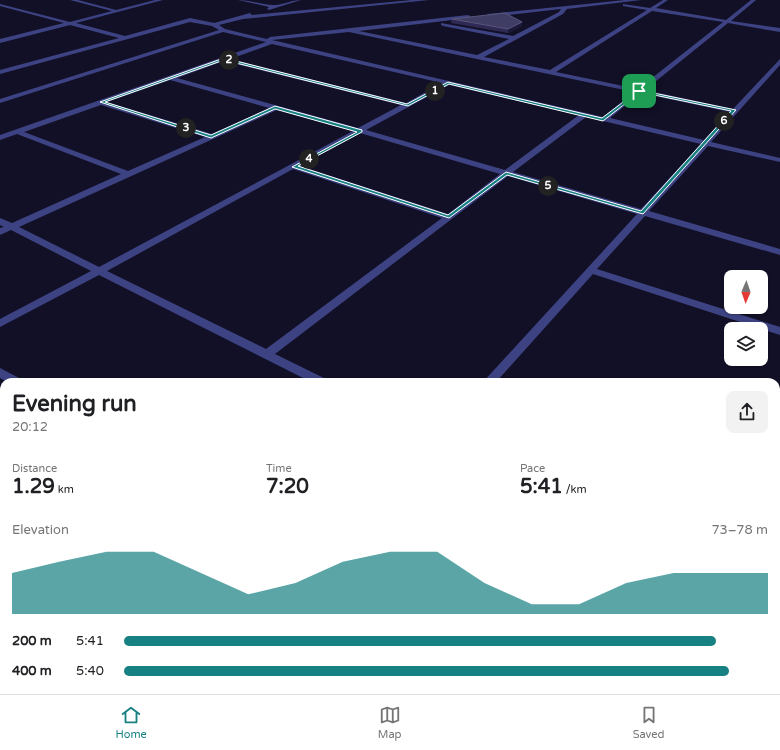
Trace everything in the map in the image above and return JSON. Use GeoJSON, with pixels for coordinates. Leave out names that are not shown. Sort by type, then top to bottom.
{"type":"FeatureCollection","features":[{"type":"Feature","properties":{"kind":"street"},"geometry":{"type":"LineString","coordinates":[[72,0],[118,11]]}},
{"type":"Feature","properties":{"kind":"street"},"geometry":{"type":"LineString","coordinates":[[0,41],[161,0]]}},
{"type":"Feature","properties":{"kind":"street"},"geometry":{"type":"LineString","coordinates":[[240,0],[275,7]]}},
{"type":"Feature","properties":{"kind":"street"},"geometry":{"type":"LineString","coordinates":[[214,25],[299,0]]}},
{"type":"Feature","properties":{"kind":"street"},"geometry":{"type":"LineString","coordinates":[[243,17],[427,0]]}},
{"type":"Feature","properties":{"kind":"street"},"geometry":{"type":"LineString","coordinates":[[592,0],[780,30]]}},
{"type":"Feature","properties":{"kind":"street"},"geometry":{"type":"LineString","coordinates":[[486,15],[639,0]]}},
{"type":"Feature","properties":{"kind":"street"},"geometry":{"type":"LineString","coordinates":[[550,73],[666,0]]}},
{"type":"Feature","properties":{"kind":"street"},"geometry":{"type":"LineString","coordinates":[[603,120],[754,0]]}},
{"type":"Feature","properties":{"kind":"street"},"geometry":{"type":"LineString","coordinates":[[0,5],[124,37]]}},
{"type":"Feature","properties":{"kind":"street"},"geometry":{"type":"LineString","coordinates":[[477,58],[561,13],[566,7]]}},
{"type":"Feature","properties":{"kind":"street"},"geometry":{"type":"LineString","coordinates":[[262,39],[471,17]]}},
{"type":"Feature","properties":{"kind":"street"},"geometry":{"type":"LineString","coordinates":[[0,72],[190,20],[214,25],[223,30],[272,42],[780,160]]}},
{"type":"Feature","properties":{"kind":"street"},"geometry":{"type":"LineString","coordinates":[[431,21],[514,38]]}},
{"type":"Feature","properties":{"kind":"street"},"geometry":{"type":"LineString","coordinates":[[0,101],[223,30]]}},
{"type":"Feature","properties":{"kind":"street"},"geometry":{"type":"LineString","coordinates":[[348,30],[477,58],[734,110]]}},
{"type":"Feature","properties":{"kind":"street"},"geometry":{"type":"LineString","coordinates":[[0,138],[272,42]]}},
{"type":"Feature","properties":{"kind":"street"},"geometry":{"type":"LineString","coordinates":[[224,59],[408,105]]}},
{"type":"Feature","properties":{"kind":"street"},"geometry":{"type":"LineString","coordinates":[[493,378],[704,143],[780,61]]}},
{"type":"Feature","properties":{"kind":"street"},"geometry":{"type":"LineString","coordinates":[[170,78],[780,252]]}},
{"type":"Feature","properties":{"kind":"street"},"geometry":{"type":"LineString","coordinates":[[0,324],[448,83]]}},
{"type":"Feature","properties":{"kind":"street"},"geometry":{"type":"LineString","coordinates":[[102,102],[211,136]]}},
{"type":"Feature","properties":{"kind":"street"},"geometry":{"type":"LineString","coordinates":[[0,232],[275,108]]}},
{"type":"Feature","properties":{"kind":"street"},"geometry":{"type":"LineString","coordinates":[[266,355],[584,115]]}},
{"type":"Feature","properties":{"kind":"street"},"geometry":{"type":"LineString","coordinates":[[18,132],[128,174]]}},
{"type":"Feature","properties":{"kind":"street"},"geometry":{"type":"LineString","coordinates":[[294,167],[449,217]]}},
{"type":"Feature","properties":{"kind":"street"},"geometry":{"type":"LineString","coordinates":[[0,221],[313,378]]}},
{"type":"Feature","properties":{"kind":"street"},"geometry":{"type":"LineString","coordinates":[[590,270],[780,331]]}},
{"type":"Feature","properties":{"kind":"street"},"geometry":{"type":"LineString","coordinates":[[0,372],[10,378]]}},
{"type":"Feature","properties":{"kind":"building"},"geometry":{"type":"Polygon","coordinates":[[[505,13],[522,22],[508,29],[452,19],[505,13]]]}},
{"type":"Feature","properties":{"kind":"route"},"geometry":{"type":"LineString","coordinates":[[224,59],[408,105],[448,83],[603,120],[639,91],[734,110],[642,212],[506,174],[449,217],[294,167],[360,131],[275,108],[211,136],[102,102],[224,59]]}}]}
